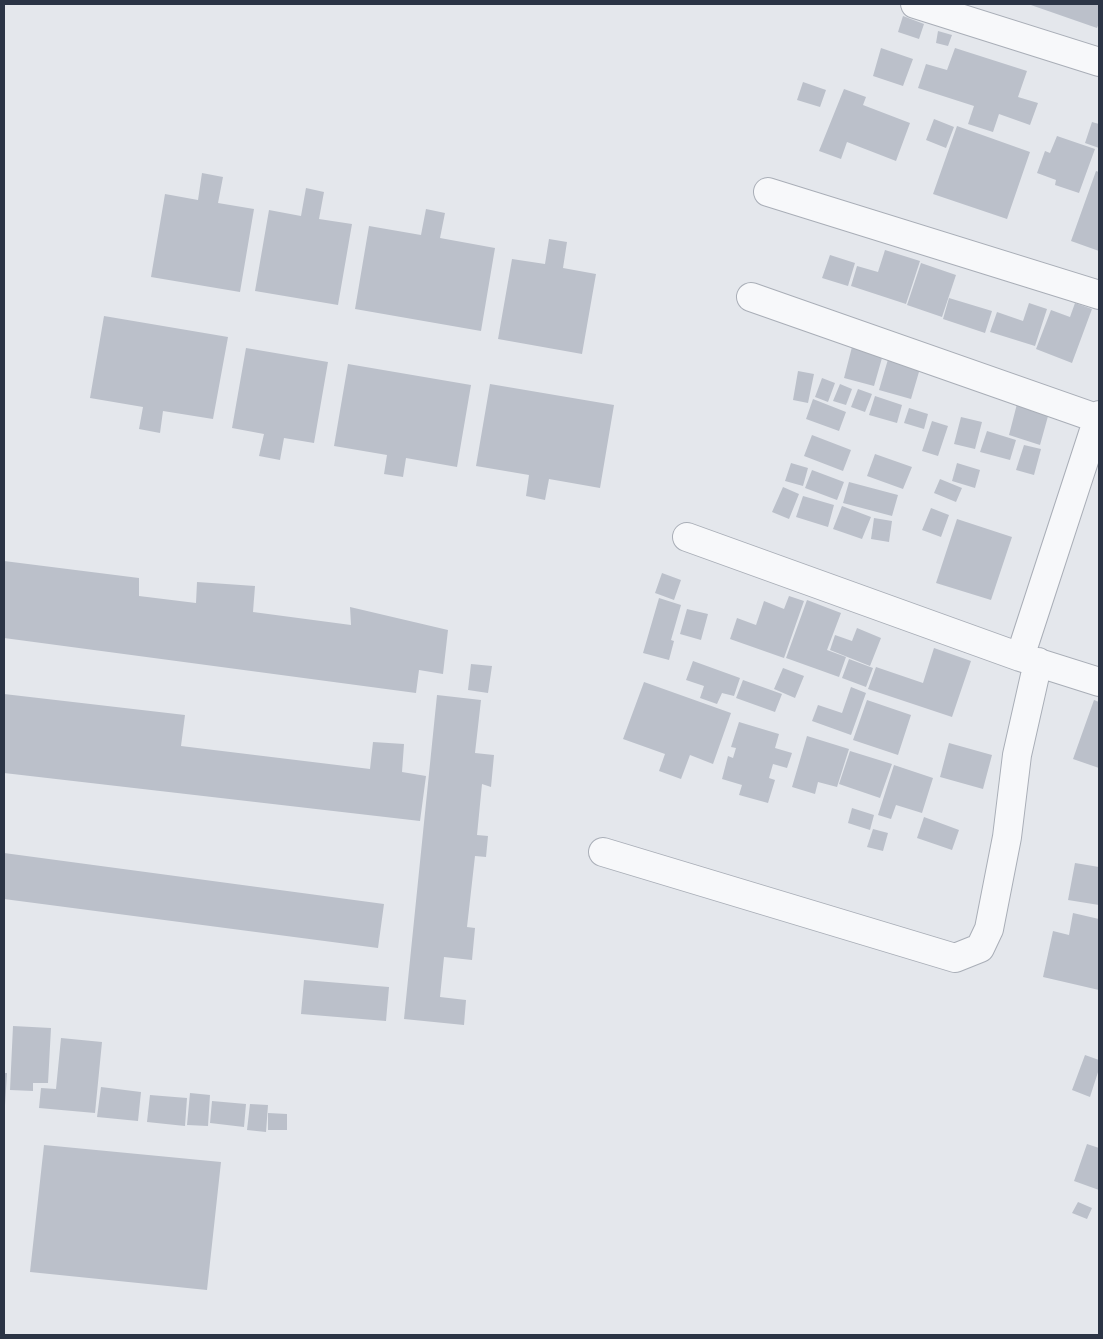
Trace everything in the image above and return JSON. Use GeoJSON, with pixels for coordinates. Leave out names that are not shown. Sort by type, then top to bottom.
{"type":"FeatureCollection","features":[{"type":"Feature","properties":{"kind":"street"},"geometry":{"type":"LineString","coordinates":[[915,4],[1099,62]]}},
{"type":"Feature","properties":{"kind":"street"},"geometry":{"type":"LineString","coordinates":[[768,192],[1099,295]]}},
{"type":"Feature","properties":{"kind":"street"},"geometry":{"type":"LineString","coordinates":[[603,852],[955,958],[980,948],[989,930],[1007,837],[1029,660],[1099,418],[751,297]]}},
{"type":"Feature","properties":{"kind":"street"},"geometry":{"type":"LineString","coordinates":[[686,537],[1029,660],[1099,682]]}},
{"type":"Feature","properties":{"kind":"building"},"geometry":{"type":"Polygon","coordinates":[[[1028,4],[1099,4],[1099,23],[1097,28],[1028,4]]]}},
{"type":"Feature","properties":{"kind":"building"},"geometry":{"type":"Polygon","coordinates":[[[903,16],[924,24],[919,39],[898,32],[903,16]]]}},
{"type":"Feature","properties":{"kind":"building"},"geometry":{"type":"Polygon","coordinates":[[[938,31],[952,35],[948,46],[936,43],[938,31]]]}},
{"type":"Feature","properties":{"kind":"building"},"geometry":{"type":"Polygon","coordinates":[[[881,48],[913,59],[903,86],[873,76],[881,48]]]}},
{"type":"Feature","properties":{"kind":"building"},"geometry":{"type":"Polygon","coordinates":[[[955,48],[1027,71],[1018,97],[1038,103],[1030,125],[999,114],[993,132],[968,124],[974,106],[918,88],[926,64],[947,70],[955,48]]]}},
{"type":"Feature","properties":{"kind":"building"},"geometry":{"type":"Polygon","coordinates":[[[803,82],[826,90],[820,107],[797,100],[803,82]]]}},
{"type":"Feature","properties":{"kind":"building"},"geometry":{"type":"Polygon","coordinates":[[[844,89],[866,97],[863,105],[910,123],[896,161],[847,142],[841,159],[819,151],[844,89]]]}},
{"type":"Feature","properties":{"kind":"building"},"geometry":{"type":"Polygon","coordinates":[[[934,119],[954,127],[946,148],[926,140],[934,119]]]}},
{"type":"Feature","properties":{"kind":"building"},"geometry":{"type":"Polygon","coordinates":[[[1092,122],[1099,124],[1099,148],[1085,143],[1092,122]]]}},
{"type":"Feature","properties":{"kind":"building"},"geometry":{"type":"Polygon","coordinates":[[[957,126],[1030,152],[1007,219],[933,194],[957,126]]]}},
{"type":"Feature","properties":{"kind":"building"},"geometry":{"type":"Polygon","coordinates":[[[1057,136],[1095,149],[1079,193],[1055,185],[1056,180],[1037,173],[1045,151],[1050,153],[1057,136]]]}},
{"type":"Feature","properties":{"kind":"building"},"geometry":{"type":"Polygon","coordinates":[[[1096,171],[1099,172],[1099,251],[1071,241],[1096,171]]]}},
{"type":"Feature","properties":{"kind":"building"},"geometry":{"type":"Polygon","coordinates":[[[202,173],[223,177],[218,203],[254,209],[240,292],[151,277],[165,194],[198,200],[202,173]]]}},
{"type":"Feature","properties":{"kind":"building"},"geometry":{"type":"Polygon","coordinates":[[[306,188],[324,192],[319,219],[352,224],[338,305],[255,291],[269,210],[301,216],[306,188]]]}},
{"type":"Feature","properties":{"kind":"building"},"geometry":{"type":"Polygon","coordinates":[[[426,209],[445,213],[440,238],[495,248],[481,331],[355,309],[369,226],[421,235],[426,209]]]}},
{"type":"Feature","properties":{"kind":"building"},"geometry":{"type":"Polygon","coordinates":[[[549,239],[567,242],[563,268],[596,274],[582,354],[498,339],[512,259],[545,264],[549,239]]]}},
{"type":"Feature","properties":{"kind":"building"},"geometry":{"type":"Polygon","coordinates":[[[885,250],[920,261],[906,304],[851,286],[857,266],[878,272],[885,250]]]}},
{"type":"Feature","properties":{"kind":"building"},"geometry":{"type":"Polygon","coordinates":[[[830,255],[855,263],[848,286],[822,278],[830,255]]]}},
{"type":"Feature","properties":{"kind":"building"},"geometry":{"type":"Polygon","coordinates":[[[921,263],[956,275],[942,317],[907,305],[921,263]]]}},
{"type":"Feature","properties":{"kind":"building"},"geometry":{"type":"Polygon","coordinates":[[[949,298],[992,311],[985,333],[943,319],[949,298]]]}},
{"type":"Feature","properties":{"kind":"building"},"geometry":{"type":"Polygon","coordinates":[[[1029,303],[1047,309],[1035,346],[990,332],[997,312],[1023,321],[1029,303]]]}},
{"type":"Feature","properties":{"kind":"building"},"geometry":{"type":"Polygon","coordinates":[[[1075,303],[1092,309],[1072,363],[1036,349],[1051,310],[1070,317],[1075,303]]]}},
{"type":"Feature","properties":{"kind":"building"},"geometry":{"type":"Polygon","coordinates":[[[104,316],[228,337],[213,419],[163,411],[160,433],[139,429],[143,407],[90,398],[104,316]]]}},
{"type":"Feature","properties":{"kind":"building"},"geometry":{"type":"Polygon","coordinates":[[[853,343],[884,351],[874,386],[844,378],[853,343]]]}},
{"type":"Feature","properties":{"kind":"building"},"geometry":{"type":"Polygon","coordinates":[[[246,348],[328,362],[314,443],[284,438],[280,460],[259,456],[264,434],[232,428],[246,348]]]}},
{"type":"Feature","properties":{"kind":"building"},"geometry":{"type":"Polygon","coordinates":[[[889,356],[921,365],[911,399],[879,390],[889,356]]]}},
{"type":"Feature","properties":{"kind":"building"},"geometry":{"type":"Polygon","coordinates":[[[348,364],[471,385],[457,467],[406,458],[403,477],[384,474],[387,455],[334,446],[348,364]]]}},
{"type":"Feature","properties":{"kind":"building"},"geometry":{"type":"Polygon","coordinates":[[[798,371],[814,374],[808,403],[793,400],[798,371]]]}},
{"type":"Feature","properties":{"kind":"building"},"geometry":{"type":"Polygon","coordinates":[[[822,378],[835,383],[828,402],[815,397],[822,378]]]}},
{"type":"Feature","properties":{"kind":"building"},"geometry":{"type":"Polygon","coordinates":[[[490,384],[614,405],[600,488],[549,479],[545,500],[526,496],[529,475],[476,466],[490,384]]]}},
{"type":"Feature","properties":{"kind":"building"},"geometry":{"type":"Polygon","coordinates":[[[840,384],[852,389],[846,405],[833,401],[840,384]]]}},
{"type":"Feature","properties":{"kind":"building"},"geometry":{"type":"Polygon","coordinates":[[[858,389],[872,394],[865,412],[851,407],[858,389]]]}},
{"type":"Feature","properties":{"kind":"building"},"geometry":{"type":"Polygon","coordinates":[[[875,396],[902,405],[897,423],[869,415],[875,396]]]}},
{"type":"Feature","properties":{"kind":"building"},"geometry":{"type":"Polygon","coordinates":[[[813,399],[846,412],[839,431],[806,419],[813,399]]]}},
{"type":"Feature","properties":{"kind":"building"},"geometry":{"type":"Polygon","coordinates":[[[1018,400],[1050,409],[1040,445],[1009,435],[1018,400]]]}},
{"type":"Feature","properties":{"kind":"building"},"geometry":{"type":"Polygon","coordinates":[[[909,408],[928,414],[924,429],[904,423],[909,408]]]}},
{"type":"Feature","properties":{"kind":"building"},"geometry":{"type":"Polygon","coordinates":[[[961,417],[982,422],[975,449],[954,444],[961,417]]]}},
{"type":"Feature","properties":{"kind":"building"},"geometry":{"type":"Polygon","coordinates":[[[932,421],[948,426],[938,456],[922,451],[932,421]]]}},
{"type":"Feature","properties":{"kind":"building"},"geometry":{"type":"Polygon","coordinates":[[[987,431],[1016,440],[1010,460],[980,452],[987,431]]]}},
{"type":"Feature","properties":{"kind":"building"},"geometry":{"type":"Polygon","coordinates":[[[812,435],[851,450],[843,471],[804,456],[812,435]]]}},
{"type":"Feature","properties":{"kind":"building"},"geometry":{"type":"Polygon","coordinates":[[[1024,445],[1041,449],[1034,475],[1016,470],[1024,445]]]}},
{"type":"Feature","properties":{"kind":"building"},"geometry":{"type":"Polygon","coordinates":[[[875,454],[912,467],[903,489],[867,476],[875,454]]]}},
{"type":"Feature","properties":{"kind":"building"},"geometry":{"type":"Polygon","coordinates":[[[791,463],[808,468],[803,486],[785,481],[791,463]]]}},
{"type":"Feature","properties":{"kind":"building"},"geometry":{"type":"Polygon","coordinates":[[[957,463],[980,470],[975,488],[952,481],[957,463]]]}},
{"type":"Feature","properties":{"kind":"building"},"geometry":{"type":"Polygon","coordinates":[[[812,470],[844,482],[837,500],[805,488],[812,470]]]}},
{"type":"Feature","properties":{"kind":"building"},"geometry":{"type":"Polygon","coordinates":[[[940,479],[962,488],[956,502],[934,493],[940,479]]]}},
{"type":"Feature","properties":{"kind":"building"},"geometry":{"type":"Polygon","coordinates":[[[849,482],[898,495],[892,516],[843,503],[849,482]]]}},
{"type":"Feature","properties":{"kind":"building"},"geometry":{"type":"Polygon","coordinates":[[[783,487],[799,494],[789,519],[772,512],[783,487]]]}},
{"type":"Feature","properties":{"kind":"building"},"geometry":{"type":"Polygon","coordinates":[[[803,496],[834,505],[828,527],[796,517],[803,496]]]}},
{"type":"Feature","properties":{"kind":"building"},"geometry":{"type":"Polygon","coordinates":[[[842,506],[871,517],[862,539],[833,529],[842,506]]]}},
{"type":"Feature","properties":{"kind":"building"},"geometry":{"type":"Polygon","coordinates":[[[931,508],[949,515],[941,537],[922,530],[931,508]]]}},
{"type":"Feature","properties":{"kind":"building"},"geometry":{"type":"Polygon","coordinates":[[[874,518],[892,521],[889,542],[871,539],[874,518]]]}},
{"type":"Feature","properties":{"kind":"building"},"geometry":{"type":"Polygon","coordinates":[[[957,519],[1012,537],[991,600],[936,583],[957,519]]]}},
{"type":"Feature","properties":{"kind":"building"},"geometry":{"type":"Polygon","coordinates":[[[4,561],[139,578],[139,596],[196,603],[197,582],[255,586],[253,612],[351,625],[350,607],[448,630],[443,674],[419,670],[416,693],[4,638],[4,561]]]}},
{"type":"Feature","properties":{"kind":"building"},"geometry":{"type":"Polygon","coordinates":[[[662,573],[681,580],[674,600],[655,593],[662,573]]]}},
{"type":"Feature","properties":{"kind":"building"},"geometry":{"type":"Polygon","coordinates":[[[789,596],[804,601],[784,658],[730,639],[737,618],[756,625],[764,601],[784,609],[789,596]]]}},
{"type":"Feature","properties":{"kind":"building"},"geometry":{"type":"Polygon","coordinates":[[[659,598],[681,605],[671,640],[674,641],[669,660],[643,653],[659,598]]]}},
{"type":"Feature","properties":{"kind":"building"},"geometry":{"type":"Polygon","coordinates":[[[807,600],[841,613],[827,650],[846,657],[839,677],[786,658],[807,600]]]}},
{"type":"Feature","properties":{"kind":"building"},"geometry":{"type":"Polygon","coordinates":[[[687,609],[708,614],[701,640],[680,634],[687,609]]]}},
{"type":"Feature","properties":{"kind":"building"},"geometry":{"type":"Polygon","coordinates":[[[857,628],[881,638],[870,666],[830,650],[835,635],[852,641],[857,628]]]}},
{"type":"Feature","properties":{"kind":"building"},"geometry":{"type":"Polygon","coordinates":[[[934,648],[971,661],[952,717],[868,689],[876,667],[923,683],[934,648]]]}},
{"type":"Feature","properties":{"kind":"building"},"geometry":{"type":"Polygon","coordinates":[[[849,659],[873,668],[866,687],[842,678],[849,659]]]}},
{"type":"Feature","properties":{"kind":"building"},"geometry":{"type":"Polygon","coordinates":[[[693,661],[740,678],[734,696],[722,693],[717,704],[700,698],[704,686],[686,680],[693,661]]]}},
{"type":"Feature","properties":{"kind":"building"},"geometry":{"type":"Polygon","coordinates":[[[471,664],[492,666],[488,693],[468,690],[471,664]]]}},
{"type":"Feature","properties":{"kind":"building"},"geometry":{"type":"Polygon","coordinates":[[[783,668],[804,676],[795,698],[774,689],[783,668]]]}},
{"type":"Feature","properties":{"kind":"building"},"geometry":{"type":"Polygon","coordinates":[[[743,680],[782,694],[775,712],[736,698],[743,680]]]}},
{"type":"Feature","properties":{"kind":"building"},"geometry":{"type":"Polygon","coordinates":[[[644,682],[731,713],[713,764],[690,755],[681,779],[659,771],[665,754],[623,739],[644,682]]]}},
{"type":"Feature","properties":{"kind":"building"},"geometry":{"type":"Polygon","coordinates":[[[851,687],[866,693],[851,735],[812,721],[818,705],[842,713],[851,687]]]}},
{"type":"Feature","properties":{"kind":"building"},"geometry":{"type":"Polygon","coordinates":[[[4,694],[185,715],[181,746],[370,769],[373,742],[404,744],[402,772],[426,776],[420,821],[4,773],[4,694]]]}},
{"type":"Feature","properties":{"kind":"building"},"geometry":{"type":"Polygon","coordinates":[[[437,695],[481,700],[475,753],[494,755],[491,787],[482,784],[477,835],[488,836],[486,857],[475,856],[467,927],[475,928],[472,960],[444,957],[440,997],[466,1000],[464,1025],[404,1019],[437,695]]]}},
{"type":"Feature","properties":{"kind":"building"},"geometry":{"type":"Polygon","coordinates":[[[867,700],[911,715],[898,755],[853,740],[867,700]]]}},
{"type":"Feature","properties":{"kind":"building"},"geometry":{"type":"Polygon","coordinates":[[[1094,700],[1099,702],[1099,768],[1073,759],[1094,700]]]}},
{"type":"Feature","properties":{"kind":"building"},"geometry":{"type":"Polygon","coordinates":[[[739,722],[779,734],[775,748],[792,753],[787,768],[773,764],[769,778],[775,780],[768,803],[739,795],[742,785],[722,779],[728,756],[733,758],[736,748],[731,747],[739,722]]]}},
{"type":"Feature","properties":{"kind":"building"},"geometry":{"type":"Polygon","coordinates":[[[807,736],[849,749],[837,787],[818,782],[815,794],[792,787],[807,736]]]}},
{"type":"Feature","properties":{"kind":"building"},"geometry":{"type":"Polygon","coordinates":[[[949,743],[992,755],[983,789],[940,777],[949,743]]]}},
{"type":"Feature","properties":{"kind":"building"},"geometry":{"type":"Polygon","coordinates":[[[850,751],[892,764],[880,798],[839,784],[850,751]]]}},
{"type":"Feature","properties":{"kind":"building"},"geometry":{"type":"Polygon","coordinates":[[[894,765],[933,778],[922,813],[896,805],[891,819],[878,815],[894,765]]]}},
{"type":"Feature","properties":{"kind":"building"},"geometry":{"type":"Polygon","coordinates":[[[852,808],[874,815],[870,830],[848,823],[852,808]]]}},
{"type":"Feature","properties":{"kind":"building"},"geometry":{"type":"Polygon","coordinates":[[[924,817],[959,830],[952,850],[917,838],[924,817]]]}},
{"type":"Feature","properties":{"kind":"building"},"geometry":{"type":"Polygon","coordinates":[[[873,829],[888,833],[883,851],[867,847],[873,829]]]}},
{"type":"Feature","properties":{"kind":"building"},"geometry":{"type":"Polygon","coordinates":[[[4,853],[384,904],[378,948],[4,899],[4,853]]]}},
{"type":"Feature","properties":{"kind":"building"},"geometry":{"type":"Polygon","coordinates":[[[1075,863],[1099,867],[1099,905],[1068,900],[1075,863]]]}},
{"type":"Feature","properties":{"kind":"building"},"geometry":{"type":"Polygon","coordinates":[[[1073,913],[1099,919],[1099,990],[1043,977],[1053,931],[1069,935],[1073,913]]]}},
{"type":"Feature","properties":{"kind":"building"},"geometry":{"type":"Polygon","coordinates":[[[304,980],[389,987],[386,1021],[301,1014],[304,980]]]}},
{"type":"Feature","properties":{"kind":"building"},"geometry":{"type":"Polygon","coordinates":[[[13,1026],[51,1028],[48,1083],[33,1083],[33,1091],[10,1090],[13,1026]]]}},
{"type":"Feature","properties":{"kind":"building"},"geometry":{"type":"Polygon","coordinates":[[[61,1038],[102,1042],[95,1113],[39,1108],[41,1088],[56,1089],[61,1038]]]}},
{"type":"Feature","properties":{"kind":"building"},"geometry":{"type":"Polygon","coordinates":[[[1085,1055],[1099,1060],[1099,1069],[1090,1097],[1072,1090],[1085,1055]]]}},
{"type":"Feature","properties":{"kind":"building"},"geometry":{"type":"Polygon","coordinates":[[[4,1073],[7,1073],[5,1105],[4,1105],[4,1073]]]}},
{"type":"Feature","properties":{"kind":"building"},"geometry":{"type":"Polygon","coordinates":[[[101,1087],[141,1092],[138,1121],[97,1117],[101,1087]]]}},
{"type":"Feature","properties":{"kind":"building"},"geometry":{"type":"Polygon","coordinates":[[[190,1093],[210,1095],[208,1126],[187,1125],[190,1093]]]}},
{"type":"Feature","properties":{"kind":"building"},"geometry":{"type":"Polygon","coordinates":[[[150,1095],[187,1098],[185,1126],[147,1122],[150,1095]]]}},
{"type":"Feature","properties":{"kind":"building"},"geometry":{"type":"Polygon","coordinates":[[[212,1101],[246,1104],[244,1127],[210,1123],[212,1101]]]}},
{"type":"Feature","properties":{"kind":"building"},"geometry":{"type":"Polygon","coordinates":[[[250,1104],[268,1105],[266,1132],[247,1130],[250,1104]]]}},
{"type":"Feature","properties":{"kind":"building"},"geometry":{"type":"Polygon","coordinates":[[[268,1113],[287,1114],[287,1130],[268,1130],[268,1113]]]}},
{"type":"Feature","properties":{"kind":"building"},"geometry":{"type":"Polygon","coordinates":[[[1087,1144],[1099,1148],[1099,1190],[1074,1181],[1087,1144]]]}},
{"type":"Feature","properties":{"kind":"building"},"geometry":{"type":"Polygon","coordinates":[[[44,1145],[221,1162],[207,1290],[30,1272],[44,1145]]]}},
{"type":"Feature","properties":{"kind":"building"},"geometry":{"type":"Polygon","coordinates":[[[1078,1202],[1092,1208],[1087,1219],[1072,1213],[1078,1202]]]}}]}
